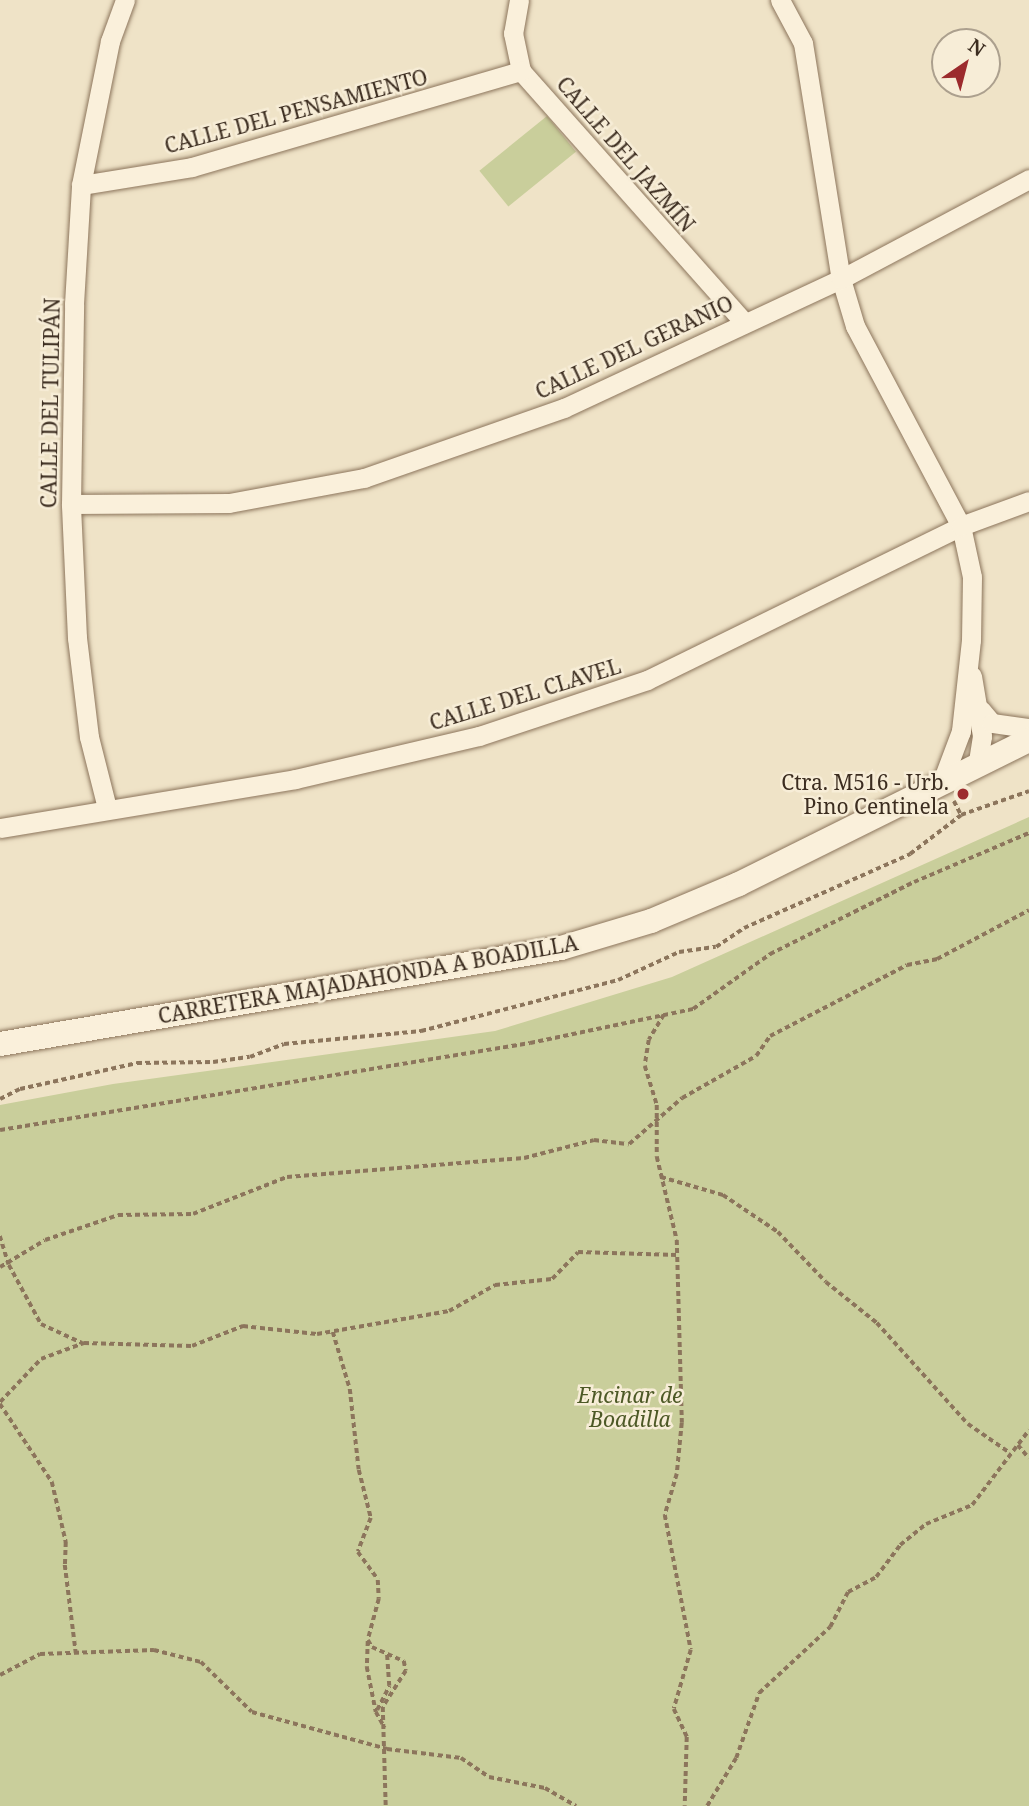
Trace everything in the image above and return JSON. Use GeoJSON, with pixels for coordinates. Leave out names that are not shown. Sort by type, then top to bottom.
{"type":"FeatureCollection","features":[{"type":"Feature","properties":{"kind":"street","name":"CALLE DEL TULIPÁN"},"geometry":{"type":"LineString","coordinates":[[107,808],[88,725],[71,504],[74,304],[81,184],[110,41],[125,0]]}},
{"type":"Feature","properties":{"kind":"street","name":"CALLE DEL JAZMÍN"},"geometry":{"type":"LineString","coordinates":[[519,0],[513,33],[521,71],[743,321]]}},
{"type":"Feature","properties":{"kind":"street"},"geometry":{"type":"LineString","coordinates":[[780,0],[803,43],[841,279],[855,326],[961,526],[972,577],[969,665],[961,731],[948,789]]}},
{"type":"Feature","properties":{"kind":"street","name":"CALLE DEL PENSAMIENTO"},"geometry":{"type":"LineString","coordinates":[[81,184],[192,167],[521,71]]}},
{"type":"Feature","properties":{"kind":"street","name":"CALLE DEL GERANIO"},"geometry":{"type":"LineString","coordinates":[[71,504],[229,503],[364,478],[564,408],[743,321],[841,279],[1029,179]]}},
{"type":"Feature","properties":{"kind":"street","name":"CALLE DEL CLAVEL"},"geometry":{"type":"LineString","coordinates":[[0,828],[107,808],[295,779],[479,736],[647,681],[961,526],[1029,501]]}},
{"type":"Feature","properties":{"kind":"street"},"geometry":{"type":"LineString","coordinates":[[969,665],[981,710],[977,766]]}},
{"type":"Feature","properties":{"kind":"street"},"geometry":{"type":"LineString","coordinates":[[981,710],[992,723],[1029,728]]}},
{"type":"Feature","properties":{"kind":"street","name":"CARRETERA MAJADAHONDA A BOADILLA"},"geometry":{"type":"LineString","coordinates":[[0,1044],[561,948],[651,922],[948,789],[977,766],[1029,740]]}},
{"type":"Feature","properties":{"kind":"path"},"geometry":{"type":"LineString","coordinates":[[948,789],[961,815]]}},
{"type":"Feature","properties":{"kind":"path"},"geometry":{"type":"LineString","coordinates":[[0,1130],[530,1043],[693,1009],[770,954],[914,882],[1029,833]]}},
{"type":"Feature","properties":{"kind":"path"},"geometry":{"type":"LineString","coordinates":[[0,1267],[9,1265],[45,1240],[118,1215],[193,1214],[286,1177],[524,1158],[594,1140],[629,1144],[657,1116],[756,1056],[770,1036],[907,965],[937,959],[1029,910]]}},
{"type":"Feature","properties":{"kind":"path"},"geometry":{"type":"LineString","coordinates":[[664,1014],[649,1040],[645,1066],[657,1116],[661,1177],[677,1255],[682,1423],[677,1474],[665,1515],[691,1650],[674,1709],[687,1737],[685,1806]]}},
{"type":"Feature","properties":{"kind":"path"},"geometry":{"type":"LineString","coordinates":[[661,1177],[723,1195],[778,1233],[826,1282],[877,1323],[968,1424],[1011,1454]]}},
{"type":"Feature","properties":{"kind":"path"},"geometry":{"type":"LineString","coordinates":[[0,1236],[9,1265],[41,1324],[57,1335],[84,1343],[192,1346],[243,1326],[317,1334],[333,1332],[449,1311],[495,1284],[552,1279],[578,1252],[677,1255]]}},
{"type":"Feature","properties":{"kind":"path"},"geometry":{"type":"LineString","coordinates":[[333,1332],[350,1389],[359,1470],[371,1518],[358,1552],[378,1580],[379,1599],[368,1640],[367,1667],[376,1712],[386,1730]]}},
{"type":"Feature","properties":{"kind":"path"},"geometry":{"type":"LineString","coordinates":[[76,1653],[65,1565],[66,1542],[51,1482],[0,1403],[41,1359],[84,1343]]}},
{"type":"Feature","properties":{"kind":"path"},"geometry":{"type":"LineString","coordinates":[[707,1806],[736,1758],[760,1693],[830,1627],[848,1592],[876,1577],[900,1545],[926,1524],[972,1505],[1029,1430]]}},
{"type":"Feature","properties":{"kind":"path"},"geometry":{"type":"LineString","coordinates":[[1018,1445],[1029,1458]]}},
{"type":"Feature","properties":{"kind":"path"},"geometry":{"type":"LineString","coordinates":[[368,1640],[372,1647],[404,1661],[406,1671],[383,1707],[387,1749],[386,1806]]}},
{"type":"Feature","properties":{"kind":"path"},"geometry":{"type":"LineString","coordinates":[[0,1675],[40,1654],[155,1650],[201,1662],[252,1712],[387,1749],[461,1758],[489,1777],[545,1788],[576,1806]]}},
{"type":"Feature","properties":{"kind":"path"},"geometry":{"type":"LineString","coordinates":[[376,1712],[388,1686],[387,1653]]}},
{"type":"Feature","properties":{"kind":"green space"},"geometry":{"type":"Polygon","coordinates":[[[547,116],[576,152],[508,206],[479,171],[547,116]]]}},
{"type":"Feature","properties":{"kind":"green space","name":"Encinar de Boadilla"},"geometry":{"type":"Polygon","coordinates":[[[1029,817],[1029,1806],[0,1806],[0,1105],[113,1084],[495,1031],[672,977],[1029,817]]]}},
{"type":"Feature","properties":{"kind":"place","name":"Ctra. M516 - Urb. Pino Centinela"},"geometry":{"type":"Point","coordinates":[963,794]}}]}
